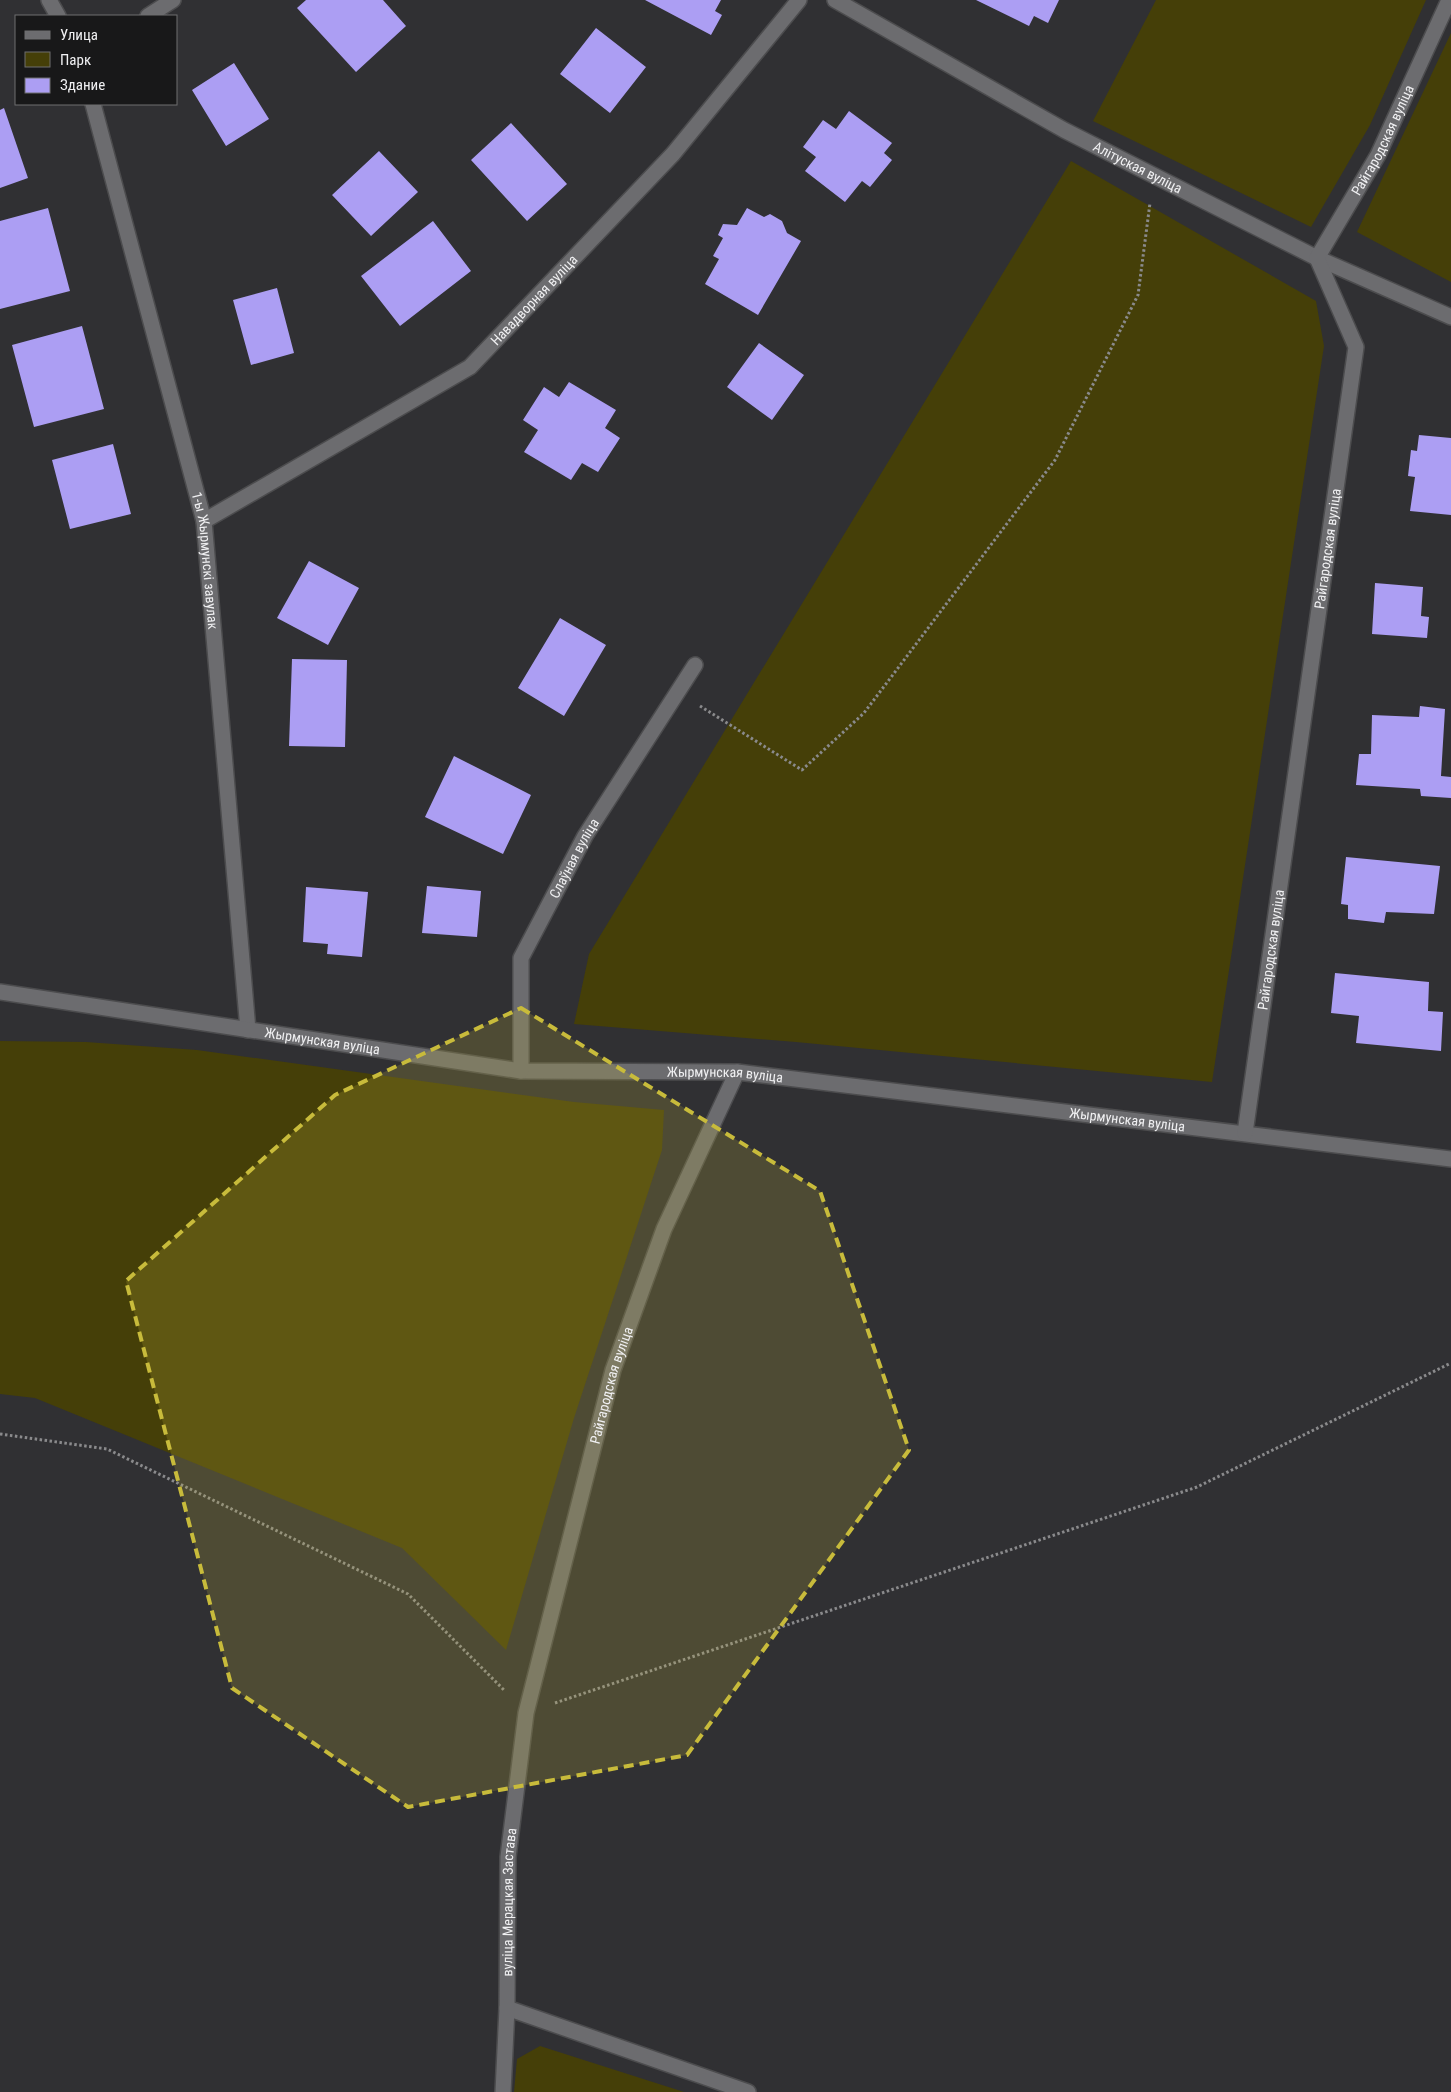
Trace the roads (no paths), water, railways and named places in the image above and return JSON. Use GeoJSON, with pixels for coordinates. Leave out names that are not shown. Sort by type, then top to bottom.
{"type":"FeatureCollection","features":[{"type":"Feature","properties":{"kind":"street"},"geometry":{"type":"LineString","coordinates":[[49,0],[57,15]]}},
{"type":"Feature","properties":{"kind":"street"},"geometry":{"type":"LineString","coordinates":[[150,15],[173,0]]}},
{"type":"Feature","properties":{"kind":"street","name":"Навадворная вуліца"},"geometry":{"type":"LineString","coordinates":[[204,521],[470,367],[674,154],[799,0]]}},
{"type":"Feature","properties":{"kind":"street","name":"Алітуская вуліца"},"geometry":{"type":"LineString","coordinates":[[835,0],[1064,130],[1318,258],[1451,317]]}},
{"type":"Feature","properties":{"kind":"street","name":"Райгародская вуліца"},"geometry":{"type":"LineString","coordinates":[[1245,1133],[1356,347],[1318,258],[1378,155],[1449,0]]}},
{"type":"Feature","properties":{"kind":"street","name":"1-ы Жырмунскі завулак"},"geometry":{"type":"LineString","coordinates":[[93,105],[204,521],[248,1030]]}},
{"type":"Feature","properties":{"kind":"street","name":"Слаўная вуліца"},"geometry":{"type":"LineString","coordinates":[[521,1071],[521,958],[585,836],[694,665]]}},
{"type":"Feature","properties":{"kind":"street","name":"Жырмунская вуліца"},"geometry":{"type":"LineString","coordinates":[[0,992],[521,1071],[736,1072],[1451,1159]]}},
{"type":"Feature","properties":{"kind":"street","name":"Райгародская вуліца"},"geometry":{"type":"LineString","coordinates":[[526,1712],[613,1370],[664,1229],[736,1072]]}},
{"type":"Feature","properties":{"kind":"street","name":"вуліца Мерацкая Застава"},"geometry":{"type":"LineString","coordinates":[[503,2092],[508,1856],[526,1712]]}},
{"type":"Feature","properties":{"kind":"street"},"geometry":{"type":"LineString","coordinates":[[506,2008],[748,2092]]}}]}
